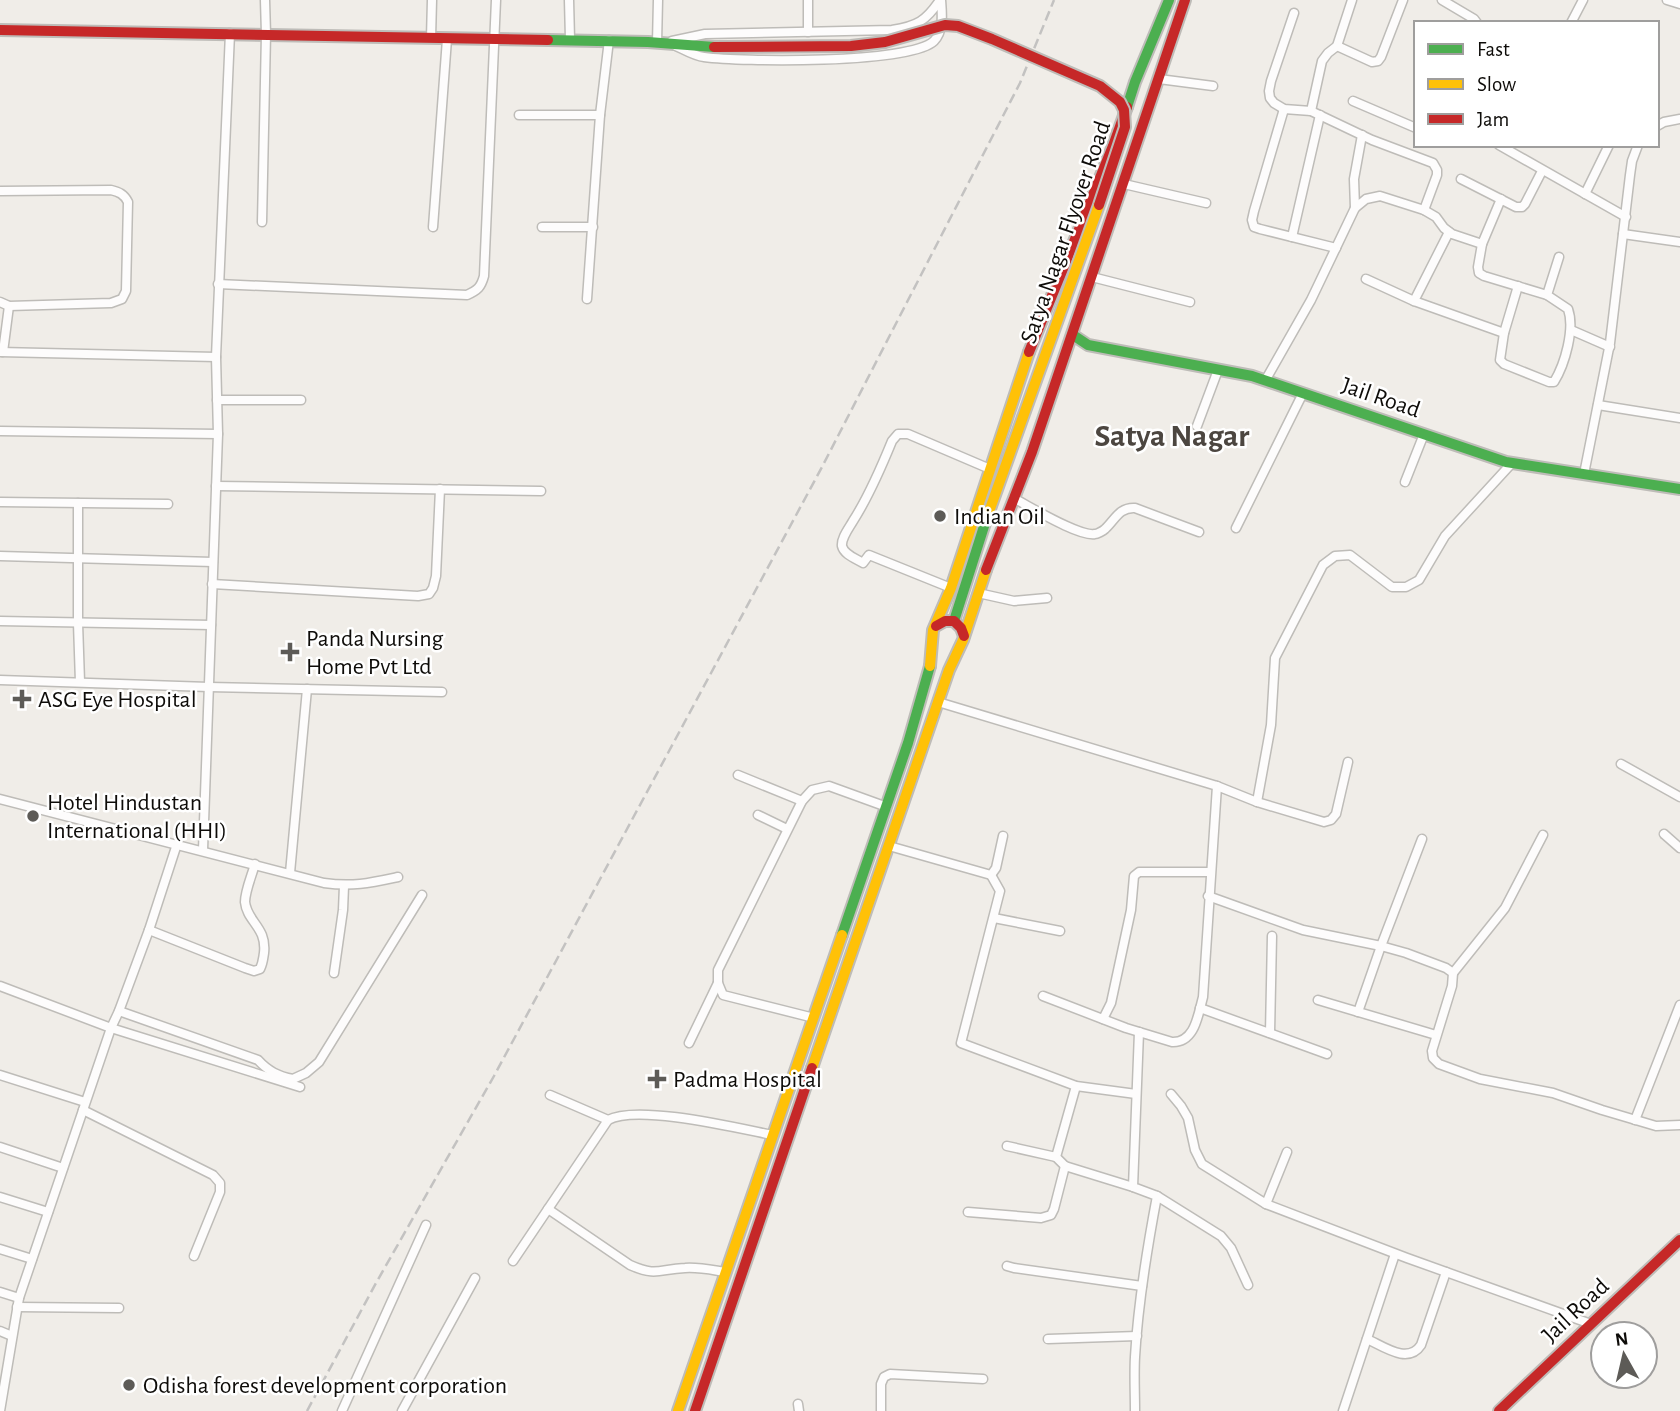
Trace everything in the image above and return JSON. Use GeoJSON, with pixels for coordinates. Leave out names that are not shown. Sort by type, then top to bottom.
{"type":"FeatureCollection","features":[{"type":"Feature","properties":{"kind":"main road"},"geometry":{"type":"LineString","coordinates":[[695,1411],[948,670],[964,636],[1073,335],[1185,0]]}},
{"type":"Feature","properties":{"kind":"main road"},"geometry":{"type":"LineString","coordinates":[[678,1411],[887,807],[931,662],[934,630],[951,588],[1039,323],[1113,146],[1135,82],[1167,4],[1181,13]]}},
{"type":"Feature","properties":{"kind":"main road","name":"Satya Nagar Flyover Road"},"geometry":{"type":"LineString","coordinates":[[662,42],[714,47],[851,46],[885,42],[934,27],[958,26],[1101,86],[1114,94],[1125,108],[1127,121],[1115,160],[986,520],[954,621]]}},
{"type":"Feature","properties":{"kind":"main road"},"geometry":{"type":"LineString","coordinates":[[0,30],[662,42]]}},
{"type":"Feature","properties":{"kind":"main road"},"geometry":{"type":"LineString","coordinates":[[1085,212],[1111,221]]}},
{"type":"Feature","properties":{"kind":"main road","name":"Jail Road"},"geometry":{"type":"LineString","coordinates":[[1073,335],[1088,345],[1252,376],[1512,463],[1680,489]]}},
{"type":"Feature","properties":{"kind":"main road"},"geometry":{"type":"LineString","coordinates":[[934,630],[945,621],[954,621],[964,636]]}},
{"type":"Feature","properties":{"kind":"main road"},"geometry":{"type":"LineString","coordinates":[[934,630],[936,643],[944,650],[959,647]]}},
{"type":"Feature","properties":{"kind":"main road","name":"Jail Road"},"geometry":{"type":"LineString","coordinates":[[1595,1320],[1680,1240]]}},
{"type":"Feature","properties":{"kind":"main road","name":"Jail Road"},"geometry":{"type":"LineString","coordinates":[[1499,1411],[1589,1326]]}},
{"type":"Feature","properties":{"kind":"street"},"geometry":{"type":"LineString","coordinates":[[262,222],[265,0]]}},
{"type":"Feature","properties":{"kind":"street"},"geometry":{"type":"LineString","coordinates":[[431,38],[432,0]]}},
{"type":"Feature","properties":{"kind":"street"},"geometry":{"type":"LineString","coordinates":[[218,284],[467,295],[477,291],[484,276],[496,0]]}},
{"type":"Feature","properties":{"kind":"street"},"geometry":{"type":"LineString","coordinates":[[569,0],[570,40]]}},
{"type":"Feature","properties":{"kind":"street"},"geometry":{"type":"LineString","coordinates":[[658,0],[662,42]]}},
{"type":"Feature","properties":{"kind":"street"},"geometry":{"type":"LineString","coordinates":[[808,0],[808,32]]}},
{"type":"Feature","properties":{"kind":"street"},"geometry":{"type":"LineString","coordinates":[[662,42],[701,57],[847,59],[897,53],[928,46],[936,39],[940,31],[940,0]]}},
{"type":"Feature","properties":{"kind":"street"},"geometry":{"type":"LineString","coordinates":[[662,42],[705,34],[892,30],[922,22],[940,0]]}},
{"type":"Feature","properties":{"kind":"street"},"geometry":{"type":"LineString","coordinates":[[1311,111],[1322,61],[1338,46],[1352,0]]}},
{"type":"Feature","properties":{"kind":"street"},"geometry":{"type":"LineString","coordinates":[[1338,46],[1372,62],[1378,61],[1403,0]]}},
{"type":"Feature","properties":{"kind":"street"},"geometry":{"type":"LineString","coordinates":[[1442,0],[1476,21]]}},
{"type":"Feature","properties":{"kind":"street"},"geometry":{"type":"LineString","coordinates":[[1572,21],[1583,0]]}},
{"type":"Feature","properties":{"kind":"street"},"geometry":{"type":"LineString","coordinates":[[1667,0],[1680,4]]}},
{"type":"Feature","properties":{"kind":"street"},"geometry":{"type":"LineString","coordinates":[[1294,13],[1271,81],[1269,91],[1273,103],[1284,110],[1311,111],[1433,163],[1437,175],[1424,210]]}},
{"type":"Feature","properties":{"kind":"street"},"geometry":{"type":"LineString","coordinates":[[203,850],[218,434],[218,284],[230,33]]}},
{"type":"Feature","properties":{"kind":"street"},"geometry":{"type":"LineString","coordinates":[[433,227],[447,39]]}},
{"type":"Feature","properties":{"kind":"street"},"geometry":{"type":"LineString","coordinates":[[587,299],[600,115],[609,40]]}},
{"type":"Feature","properties":{"kind":"street"},"geometry":{"type":"LineString","coordinates":[[1159,79],[1213,86]]}},
{"type":"Feature","properties":{"kind":"street"},"geometry":{"type":"LineString","coordinates":[[1353,101],[1414,127]]}},
{"type":"Feature","properties":{"kind":"street"},"geometry":{"type":"LineString","coordinates":[[1284,110],[1252,220],[1254,226],[1336,248]]}},
{"type":"Feature","properties":{"kind":"street"},"geometry":{"type":"LineString","coordinates":[[519,115],[600,115]]}},
{"type":"Feature","properties":{"kind":"street"},"geometry":{"type":"LineString","coordinates":[[1292,237],[1320,115]]}},
{"type":"Feature","properties":{"kind":"street"},"geometry":{"type":"LineString","coordinates":[[1659,124],[1680,119]]}},
{"type":"Feature","properties":{"kind":"street"},"geometry":{"type":"LineString","coordinates":[[1355,208],[1354,179],[1362,135]]}},
{"type":"Feature","properties":{"kind":"street"},"geometry":{"type":"LineString","coordinates":[[1502,147],[1626,217]]}},
{"type":"Feature","properties":{"kind":"street"},"geometry":{"type":"LineString","coordinates":[[1585,194],[1608,147]]}},
{"type":"Feature","properties":{"kind":"street"},"geometry":{"type":"LineString","coordinates":[[1584,474],[1609,348],[1630,175],[1637,147]]}},
{"type":"Feature","properties":{"kind":"street"},"geometry":{"type":"LineString","coordinates":[[1461,179],[1516,207],[1522,207],[1542,171]]}},
{"type":"Feature","properties":{"kind":"street"},"geometry":{"type":"LineString","coordinates":[[1124,184],[1206,203]]}},
{"type":"Feature","properties":{"kind":"street"},"geometry":{"type":"LineString","coordinates":[[0,191],[111,190],[119,192],[128,202],[126,291],[122,299],[111,303],[9,306],[0,302]]}},
{"type":"Feature","properties":{"kind":"street"},"geometry":{"type":"LineString","coordinates":[[1265,381],[1311,300],[1355,208],[1366,199],[1380,196],[1424,210],[1436,217],[1452,234],[1482,244]]}},
{"type":"Feature","properties":{"kind":"street"},"geometry":{"type":"LineString","coordinates":[[1501,199],[1482,244],[1479,273],[1548,295],[1568,309],[1570,338],[1554,382],[1504,364],[1500,360],[1504,333],[1518,286]]}},
{"type":"Feature","properties":{"kind":"street"},"geometry":{"type":"LineString","coordinates":[[542,227],[593,227]]}},
{"type":"Feature","properties":{"kind":"street"},"geometry":{"type":"LineString","coordinates":[[1415,302],[1449,232]]}},
{"type":"Feature","properties":{"kind":"street"},"geometry":{"type":"LineString","coordinates":[[1623,234],[1680,242]]}},
{"type":"Feature","properties":{"kind":"street"},"geometry":{"type":"LineString","coordinates":[[1548,295],[1559,257]]}},
{"type":"Feature","properties":{"kind":"street"},"geometry":{"type":"LineString","coordinates":[[1092,277],[1190,302]]}},
{"type":"Feature","properties":{"kind":"street"},"geometry":{"type":"LineString","coordinates":[[1366,279],[1415,302],[1504,333]]}},
{"type":"Feature","properties":{"kind":"street"},"geometry":{"type":"LineString","coordinates":[[9,306],[1,352],[216,357]]}},
{"type":"Feature","properties":{"kind":"street"},"geometry":{"type":"LineString","coordinates":[[1571,330],[1609,348]]}},
{"type":"Feature","properties":{"kind":"street"},"geometry":{"type":"LineString","coordinates":[[1197,426],[1219,370]]}},
{"type":"Feature","properties":{"kind":"street"},"geometry":{"type":"LineString","coordinates":[[1236,528],[1303,393]]}},
{"type":"Feature","properties":{"kind":"street"},"geometry":{"type":"LineString","coordinates":[[217,400],[301,400]]}},
{"type":"Feature","properties":{"kind":"street"},"geometry":{"type":"LineString","coordinates":[[1598,405],[1680,418]]}},
{"type":"Feature","properties":{"kind":"street"},"geometry":{"type":"LineString","coordinates":[[0,431],[218,434]]}},
{"type":"Feature","properties":{"kind":"street"},"geometry":{"type":"LineString","coordinates":[[951,588],[869,555],[863,563],[847,553],[842,543],[863,505],[892,441],[898,434],[908,434],[990,469]]}},
{"type":"Feature","properties":{"kind":"street"},"geometry":{"type":"LineString","coordinates":[[1405,482],[1424,434]]}},
{"type":"Feature","properties":{"kind":"street"},"geometry":{"type":"LineString","coordinates":[[1257,802],[1271,725],[1275,658],[1323,565],[1335,556],[1350,555],[1392,587],[1406,587],[1419,580],[1445,536],[1512,463]]}},
{"type":"Feature","properties":{"kind":"street"},"geometry":{"type":"LineString","coordinates":[[216,486],[541,491]]}},
{"type":"Feature","properties":{"kind":"street"},"geometry":{"type":"LineString","coordinates":[[212,584],[418,596],[429,594],[436,576],[440,489]]}},
{"type":"Feature","properties":{"kind":"street"},"geometry":{"type":"LineString","coordinates":[[1013,498],[1087,533],[1096,534],[1104,530],[1121,510],[1128,507],[1199,532]]}},
{"type":"Feature","properties":{"kind":"street"},"geometry":{"type":"LineString","coordinates":[[0,502],[168,504]]}},
{"type":"Feature","properties":{"kind":"street"},"geometry":{"type":"LineString","coordinates":[[78,503],[80,682]]}},
{"type":"Feature","properties":{"kind":"street"},"geometry":{"type":"LineString","coordinates":[[0,556],[213,562]]}},
{"type":"Feature","properties":{"kind":"street"},"geometry":{"type":"LineString","coordinates":[[978,593],[1014,601],[1047,598]]}},
{"type":"Feature","properties":{"kind":"street"},"geometry":{"type":"LineString","coordinates":[[0,621],[211,625]]}},
{"type":"Feature","properties":{"kind":"street"},"geometry":{"type":"LineString","coordinates":[[0,680],[442,692]]}},
{"type":"Feature","properties":{"kind":"street"},"geometry":{"type":"LineString","coordinates":[[290,873],[307,689]]}},
{"type":"Feature","properties":{"kind":"street"},"geometry":{"type":"LineString","coordinates":[[938,702],[1217,786],[1257,802],[1324,822],[1331,820],[1336,814],[1348,762]]}},
{"type":"Feature","properties":{"kind":"street"},"geometry":{"type":"LineString","coordinates":[[1622,764],[1680,797]]}},
{"type":"Feature","properties":{"kind":"street"},"geometry":{"type":"LineString","coordinates":[[738,775],[802,801]]}},
{"type":"Feature","properties":{"kind":"street"},"geometry":{"type":"LineString","coordinates":[[814,1018],[723,995],[718,983],[718,970],[787,829],[811,790],[829,786],[887,807]]}},
{"type":"Feature","properties":{"kind":"street"},"geometry":{"type":"LineString","coordinates":[[1043,996],[1172,1042],[1184,1040],[1194,1030],[1203,998],[1217,786]]}},
{"type":"Feature","properties":{"kind":"street"},"geometry":{"type":"LineString","coordinates":[[0,799],[324,883],[358,885],[398,877]]}},
{"type":"Feature","properties":{"kind":"street"},"geometry":{"type":"LineString","coordinates":[[758,816],[787,829]]}},
{"type":"Feature","properties":{"kind":"street"},"geometry":{"type":"LineString","coordinates":[[1664,834],[1680,848]]}},
{"type":"Feature","properties":{"kind":"street"},"geometry":{"type":"LineString","coordinates":[[1543,835],[1505,908],[1453,973],[1452,986],[1432,1051],[1433,1058],[1439,1065],[1480,1079],[1553,1093],[1656,1126],[1680,1125]]}},
{"type":"Feature","properties":{"kind":"street"},"geometry":{"type":"LineString","coordinates":[[991,875],[996,867],[1003,836]]}},
{"type":"Feature","properties":{"kind":"street"},"geometry":{"type":"LineString","coordinates":[[1358,1012],[1422,839]]}},
{"type":"Feature","properties":{"kind":"street"},"geometry":{"type":"LineString","coordinates":[[0,1411],[18,1303],[32,1258],[177,844]]}},
{"type":"Feature","properties":{"kind":"street"},"geometry":{"type":"LineString","coordinates":[[889,846],[991,875],[1000,891],[961,1044],[1076,1086],[1136,1094]]}},
{"type":"Feature","properties":{"kind":"street"},"geometry":{"type":"LineString","coordinates":[[149,930],[244,968],[254,971],[260,969],[263,964],[264,937],[250,915],[245,901],[255,864]]}},
{"type":"Feature","properties":{"kind":"street"},"geometry":{"type":"LineString","coordinates":[[1103,1019],[1111,1003],[1131,910],[1134,876],[1139,872],[1210,872]]}},
{"type":"Feature","properties":{"kind":"street"},"geometry":{"type":"LineString","coordinates":[[334,973],[344,886]]}},
{"type":"Feature","properties":{"kind":"street"},"geometry":{"type":"LineString","coordinates":[[120,1011],[258,1060],[265,1068],[279,1076],[293,1079],[319,1062],[422,895]]}},
{"type":"Feature","properties":{"kind":"street"},"geometry":{"type":"LineString","coordinates":[[1208,896],[1304,930],[1406,953],[1453,973]]}},
{"type":"Feature","properties":{"kind":"street"},"geometry":{"type":"LineString","coordinates":[[994,918],[1060,931]]}},
{"type":"Feature","properties":{"kind":"street"},"geometry":{"type":"LineString","coordinates":[[1270,1033],[1272,936]]}},
{"type":"Feature","properties":{"kind":"street"},"geometry":{"type":"LineString","coordinates":[[689,1043],[718,983]]}},
{"type":"Feature","properties":{"kind":"street"},"geometry":{"type":"LineString","coordinates":[[0,986],[111,1028],[300,1087]]}},
{"type":"Feature","properties":{"kind":"street"},"geometry":{"type":"LineString","coordinates":[[1318,1000],[1436,1035]]}},
{"type":"Feature","properties":{"kind":"street"},"geometry":{"type":"LineString","coordinates":[[1635,1120],[1680,1005]]}},
{"type":"Feature","properties":{"kind":"street"},"geometry":{"type":"LineString","coordinates":[[1200,1007],[1327,1054]]}},
{"type":"Feature","properties":{"kind":"street"},"geometry":{"type":"LineString","coordinates":[[1133,1187],[1139,1032]]}},
{"type":"Feature","properties":{"kind":"street"},"geometry":{"type":"LineString","coordinates":[[0,1075],[84,1106],[213,1175],[220,1183],[220,1192],[194,1256]]}},
{"type":"Feature","properties":{"kind":"street"},"geometry":{"type":"LineString","coordinates":[[1056,1157],[1076,1086]]}},
{"type":"Feature","properties":{"kind":"street"},"geometry":{"type":"LineString","coordinates":[[1171,1094],[1188,1118],[1195,1150],[1202,1164],[1266,1204],[1395,1254],[1589,1323]]}},
{"type":"Feature","properties":{"kind":"street"},"geometry":{"type":"LineString","coordinates":[[550,1095],[608,1120]]}},
{"type":"Feature","properties":{"kind":"street"},"geometry":{"type":"LineString","coordinates":[[513,1261],[608,1120],[614,1116],[642,1114],[693,1120],[772,1135]]}},
{"type":"Feature","properties":{"kind":"street"},"geometry":{"type":"LineString","coordinates":[[1007,1146],[1056,1157],[1065,1166],[1157,1196],[1222,1236],[1231,1248],[1248,1285]]}},
{"type":"Feature","properties":{"kind":"street"},"geometry":{"type":"LineString","coordinates":[[0,1147],[63,1168]]}},
{"type":"Feature","properties":{"kind":"street"},"geometry":{"type":"LineString","coordinates":[[1266,1204],[1287,1152]]}},
{"type":"Feature","properties":{"kind":"street"},"geometry":{"type":"LineString","coordinates":[[968,1212],[1041,1218],[1051,1215],[1055,1209],[1065,1166]]}},
{"type":"Feature","properties":{"kind":"street"},"geometry":{"type":"LineString","coordinates":[[1135,1411],[1135,1359],[1144,1261],[1157,1196]]}},
{"type":"Feature","properties":{"kind":"street"},"geometry":{"type":"LineString","coordinates":[[0,1197],[48,1212]]}},
{"type":"Feature","properties":{"kind":"street"},"geometry":{"type":"LineString","coordinates":[[548,1209],[643,1271],[653,1273],[697,1268],[725,1272]]}},
{"type":"Feature","properties":{"kind":"street"},"geometry":{"type":"LineString","coordinates":[[342,1411],[426,1225]]}},
{"type":"Feature","properties":{"kind":"street"},"geometry":{"type":"LineString","coordinates":[[0,1249],[32,1258]]}},
{"type":"Feature","properties":{"kind":"street"},"geometry":{"type":"LineString","coordinates":[[1343,1411],[1395,1254]]}},
{"type":"Feature","properties":{"kind":"street"},"geometry":{"type":"LineString","coordinates":[[1007,1265],[1142,1286]]}},
{"type":"Feature","properties":{"kind":"street"},"geometry":{"type":"LineString","coordinates":[[1367,1339],[1399,1354],[1416,1352],[1446,1272]]}},
{"type":"Feature","properties":{"kind":"street"},"geometry":{"type":"LineString","coordinates":[[402,1411],[475,1278]]}},
{"type":"Feature","properties":{"kind":"street"},"geometry":{"type":"LineString","coordinates":[[0,1292],[18,1303],[119,1308]]}},
{"type":"Feature","properties":{"kind":"street"},"geometry":{"type":"LineString","coordinates":[[0,1331],[12,1336]]}},
{"type":"Feature","properties":{"kind":"street"},"geometry":{"type":"LineString","coordinates":[[1048,1339],[1137,1336]]}},
{"type":"Feature","properties":{"kind":"street"},"geometry":{"type":"LineString","coordinates":[[881,1411],[881,1384],[884,1377],[890,1374],[984,1379]]}},
{"type":"Feature","properties":{"kind":"railway"},"geometry":{"type":"LineString","coordinates":[[307,1411],[376,1283],[494,1076],[822,467],[1020,83],[1054,0]]}},
{"type":"Feature","properties":{"kind":"traffic: fast"},"geometry":{"type":"LineString","coordinates":[[1127,107],[1169,0]]}},
{"type":"Feature","properties":{"kind":"traffic: fast"},"geometry":{"type":"LineString","coordinates":[[548,40],[648,42],[714,47]]}},
{"type":"Feature","properties":{"kind":"traffic: fast"},"geometry":{"type":"LineString","coordinates":[[1073,335],[1088,345],[1252,376],[1506,462],[1680,489]]}},
{"type":"Feature","properties":{"kind":"traffic: fast"},"geometry":{"type":"LineString","coordinates":[[954,621],[986,520]]}},
{"type":"Feature","properties":{"kind":"traffic: fast"},"geometry":{"type":"LineString","coordinates":[[842,935],[908,743],[930,666]]}},
{"type":"Feature","properties":{"kind":"traffic: slow"},"geometry":{"type":"LineString","coordinates":[[986,520],[1099,205]]}},
{"type":"Feature","properties":{"kind":"traffic: slow"},"geometry":{"type":"LineString","coordinates":[[930,666],[933,630],[951,588],[1029,352]]}},
{"type":"Feature","properties":{"kind":"traffic: slow"},"geometry":{"type":"LineString","coordinates":[[812,1068],[986,570]]}},
{"type":"Feature","properties":{"kind":"traffic: slow"},"geometry":{"type":"LineString","coordinates":[[678,1411],[842,935]]}},
{"type":"Feature","properties":{"kind":"traffic: jam"},"geometry":{"type":"LineString","coordinates":[[986,570],[1032,452],[1185,0]]}},
{"type":"Feature","properties":{"kind":"traffic: jam"},"geometry":{"type":"LineString","coordinates":[[714,47],[851,46],[885,42],[945,25],[958,26],[992,39],[1100,86],[1120,102],[1124,110],[1125,127],[1099,205]]}},
{"type":"Feature","properties":{"kind":"traffic: jam"},"geometry":{"type":"LineString","coordinates":[[0,30],[548,40]]}},
{"type":"Feature","properties":{"kind":"traffic: jam"},"geometry":{"type":"LineString","coordinates":[[1029,352],[1127,107]]}},
{"type":"Feature","properties":{"kind":"traffic: jam"},"geometry":{"type":"LineString","coordinates":[[936,626],[945,621],[954,621],[964,636]]}},
{"type":"Feature","properties":{"kind":"traffic: jam"},"geometry":{"type":"LineString","coordinates":[[695,1411],[812,1068]]}},
{"type":"Feature","properties":{"kind":"traffic: jam"},"geometry":{"type":"LineString","coordinates":[[1499,1411],[1680,1240]]}},
{"type":"Feature","properties":{"kind":"place","name":"Indian Oil"},"geometry":{"type":"Point","coordinates":[940,516]}},
{"type":"Feature","properties":{"kind":"place","name":"Panda Nursing Home Pvt Ltd"},"geometry":{"type":"Point","coordinates":[290,652]}},
{"type":"Feature","properties":{"kind":"place","name":"ASG Eye Hospital"},"geometry":{"type":"Point","coordinates":[22,699]}},
{"type":"Feature","properties":{"kind":"place","name":"Hotel Hindustan International (HHI)"},"geometry":{"type":"Point","coordinates":[33,816]}},
{"type":"Feature","properties":{"kind":"place","name":"Padma Hospital"},"geometry":{"type":"Point","coordinates":[657,1079]}},
{"type":"Feature","properties":{"kind":"place","name":"Odisha forest development corporation"},"geometry":{"type":"Point","coordinates":[129,1385]}},
{"type":"Feature","properties":{"kind":"district","name":"Satya Nagar"},"geometry":{"type":"Point","coordinates":[1172,435]}}]}
